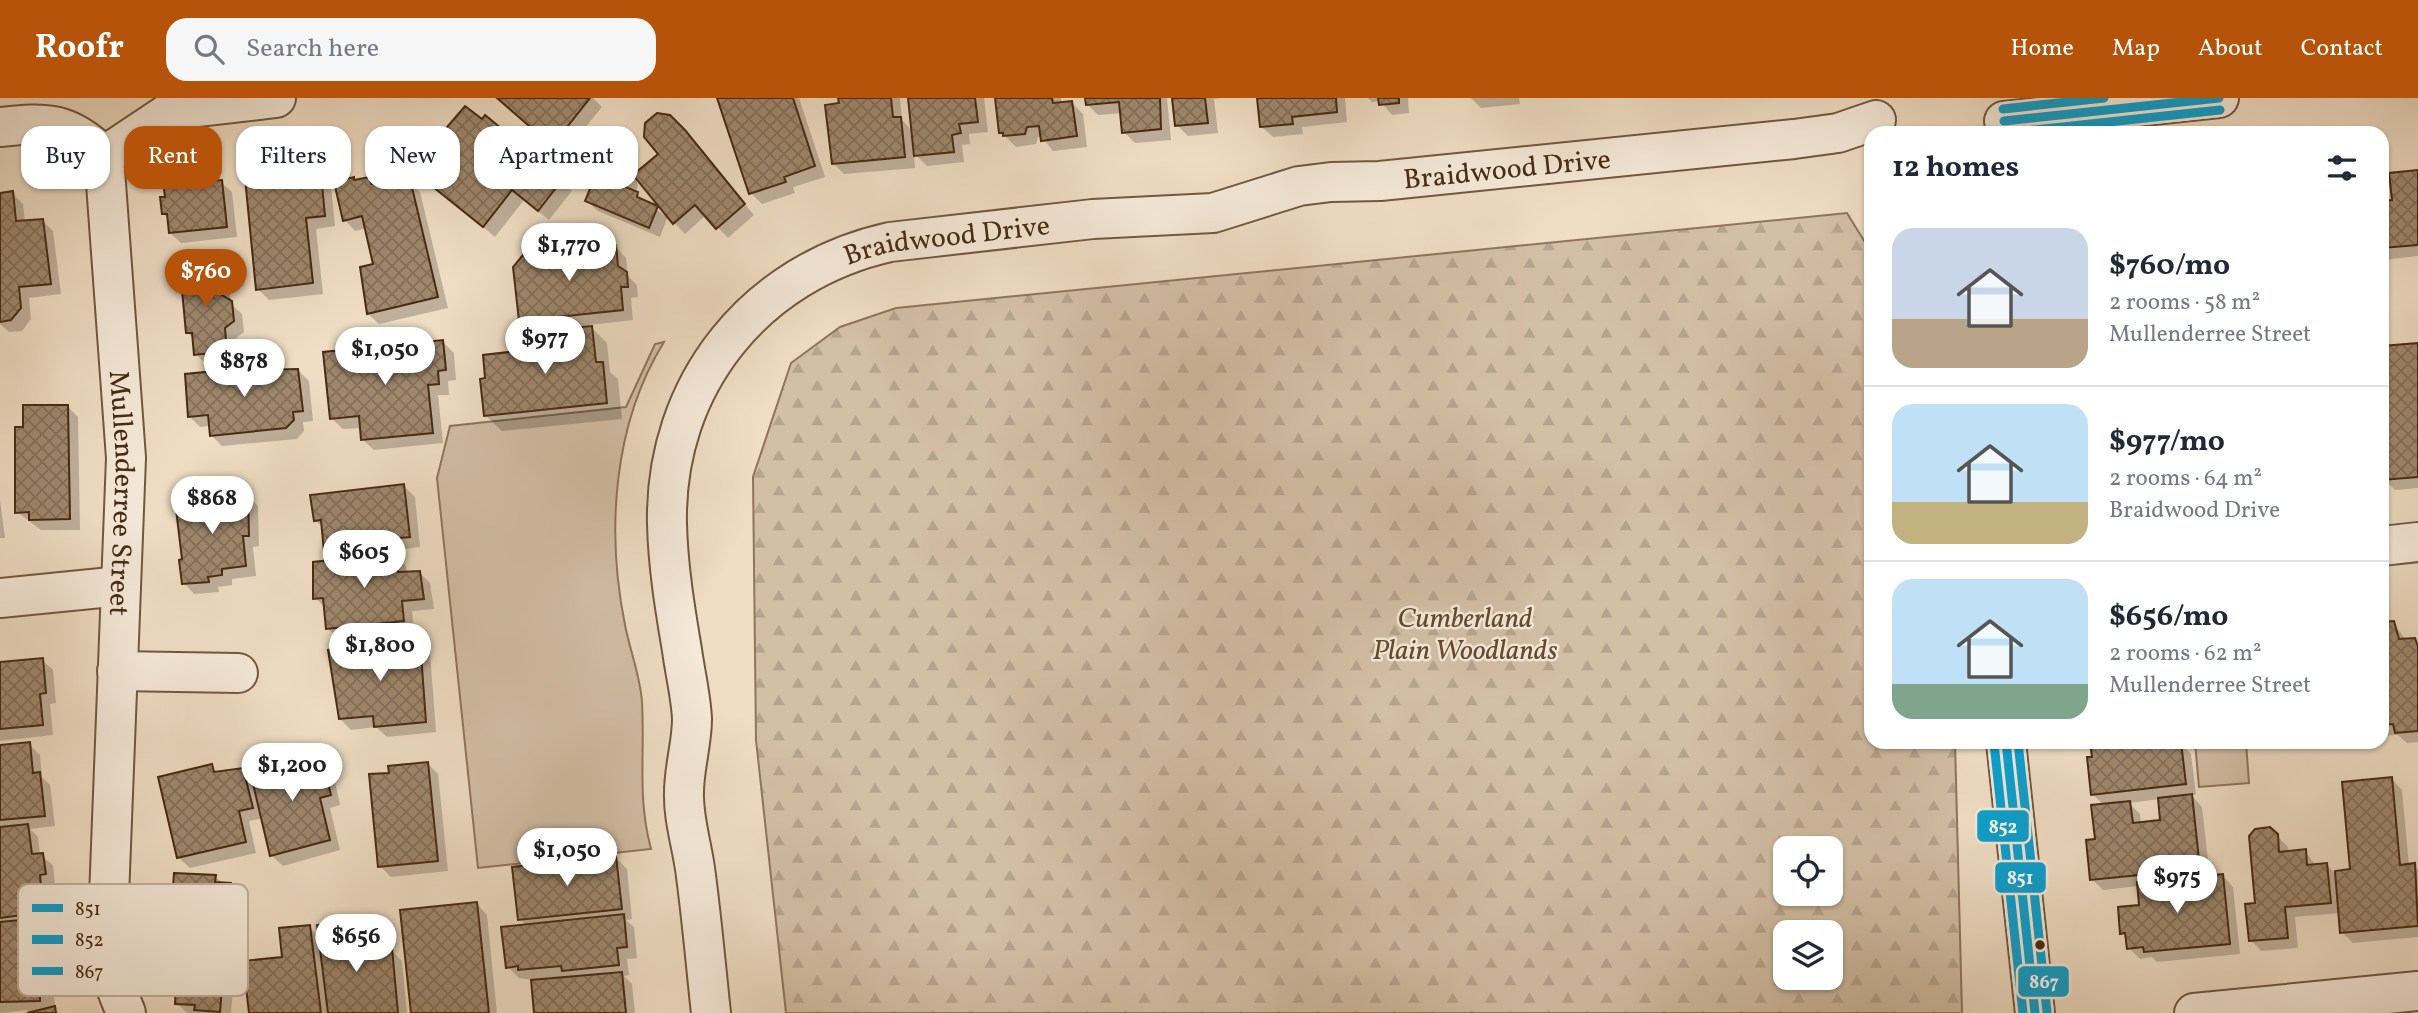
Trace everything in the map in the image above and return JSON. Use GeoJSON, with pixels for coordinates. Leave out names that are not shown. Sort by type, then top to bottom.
{"type":"FeatureCollection","features":[{"type":"Feature","properties":{"kind":"street"},"geometry":{"type":"LineString","coordinates":[[110,152],[173,110],[276,98]]}},
{"type":"Feature","properties":{"kind":"street"},"geometry":{"type":"LineString","coordinates":[[2002,117],[2219,98]]}},
{"type":"Feature","properties":{"kind":"street","name":"Braidwood Drive"},"geometry":{"type":"LineString","coordinates":[[711,1013],[696,875],[683,793],[692,718],[667,527],[669,472],[675,443],[694,391],[728,338],[769,298],[814,269],[855,251],[890,242],[1141,215],[1196,215],[1228,210],[1299,186],[1417,178],[1794,139],[1838,133],[1878,117]]}},
{"type":"Feature","properties":{"kind":"street"},"geometry":{"type":"LineString","coordinates":[[0,127],[59,126]]}},
{"type":"Feature","properties":{"kind":"street","name":"Mullenderree Street"},"geometry":{"type":"LineString","coordinates":[[107,189],[125,419],[126,497],[109,884]]}},
{"type":"Feature","properties":{"kind":"street"},"geometry":{"type":"LineString","coordinates":[[2389,545],[2418,542]]}},
{"type":"Feature","properties":{"kind":"street"},"geometry":{"type":"LineString","coordinates":[[0,598],[121,586]]}},
{"type":"Feature","properties":{"kind":"street"},"geometry":{"type":"LineString","coordinates":[[117,671],[238,673]]}},
{"type":"Feature","properties":{"kind":"street"},"geometry":{"type":"LineString","coordinates":[[2007,749],[2035,1013]]}},
{"type":"Feature","properties":{"kind":"street"},"geometry":{"type":"LineString","coordinates":[[2194,1013],[2418,991]]}},
{"type":"Feature","properties":{"kind":"street","name":"Mullenderree Street"},"geometry":{"type":"LineString","coordinates":[[120,996],[126,1013]]}},
{"type":"Feature","properties":{"kind":"green space","name":"Cumberland Plain Woodlands"},"geometry":{"type":"Polygon","coordinates":[[[1847,213],[1864,241],[1864,749],[1955,749],[1962,1013],[786,1013],[756,740],[753,477],[791,363],[840,327],[896,308],[1847,213]]]}},
{"type":"Feature","properties":{"kind":"green space"},"geometry":{"type":"Polygon","coordinates":[[[664,342],[647,374],[624,443],[616,516],[619,589],[642,702],[644,811],[651,849],[478,868],[437,478],[450,426],[626,407],[655,344],[664,342]]]}},
{"type":"Feature","properties":{"kind":"green space"},"geometry":{"type":"Polygon","coordinates":[[[2196,749],[2247,749],[2249,783],[2199,787],[2196,749]]]}},
{"type":"Feature","properties":{"kind":"building"},"geometry":{"type":"Polygon","coordinates":[[[497,98],[590,98],[568,126],[529,126],[497,98]]]}},
{"type":"Feature","properties":{"kind":"building"},"geometry":{"type":"Polygon","coordinates":[[[717,98],[793,98],[815,166],[784,177],[786,182],[749,194],[717,98]]]}},
{"type":"Feature","properties":{"kind":"building"},"geometry":{"type":"Polygon","coordinates":[[[838,98],[891,98],[893,117],[901,117],[905,157],[832,164],[825,105],[839,103],[838,98]]]}},
{"type":"Feature","properties":{"kind":"building"},"geometry":{"type":"Polygon","coordinates":[[[908,98],[975,98],[978,122],[959,124],[961,133],[952,135],[954,152],[914,156],[908,98]]]}},
{"type":"Feature","properties":{"kind":"building"},"geometry":{"type":"Polygon","coordinates":[[[995,98],[1052,98],[1053,103],[1072,101],[1077,136],[1041,141],[1039,126],[1027,127],[1025,134],[1003,136],[1003,133],[999,133],[995,98]]]}},
{"type":"Feature","properties":{"kind":"building"},"geometry":{"type":"Polygon","coordinates":[[[1085,98],[1160,98],[1161,129],[1122,133],[1119,102],[1086,105],[1085,98]]]}},
{"type":"Feature","properties":{"kind":"building"},"geometry":{"type":"Polygon","coordinates":[[[1172,98],[1205,98],[1208,123],[1175,126],[1172,98]]]}},
{"type":"Feature","properties":{"kind":"building"},"geometry":{"type":"Polygon","coordinates":[[[1257,98],[1336,98],[1337,112],[1292,117],[1293,124],[1260,127],[1257,98]]]}},
{"type":"Feature","properties":{"kind":"building"},"geometry":{"type":"Polygon","coordinates":[[[1378,98],[1399,98],[1399,103],[1379,105],[1378,98]]]}},
{"type":"Feature","properties":{"kind":"building"},"geometry":{"type":"Polygon","coordinates":[[[465,106],[482,119],[485,115],[498,126],[474,126],[474,189],[555,189],[538,211],[512,190],[483,227],[436,189],[460,189],[460,126],[448,126],[465,106]]]}},
{"type":"Feature","properties":{"kind":"building"},"geometry":{"type":"Polygon","coordinates":[[[657,113],[670,115],[745,204],[716,229],[695,205],[673,224],[638,181],[638,171],[658,154],[644,137],[645,123],[657,113]]]}},
{"type":"Feature","properties":{"kind":"building"},"geometry":{"type":"Polygon","coordinates":[[[2418,170],[2418,245],[2389,247],[2389,200],[2392,200],[2389,173],[2418,170]]]}},
{"type":"Feature","properties":{"kind":"building"},"geometry":{"type":"Polygon","coordinates":[[[354,177],[354,180],[365,178],[365,189],[412,189],[438,297],[367,314],[360,267],[373,264],[362,216],[343,221],[336,189],[351,189],[351,178],[354,177]]]}},
{"type":"Feature","properties":{"kind":"building"},"geometry":{"type":"Polygon","coordinates":[[[222,180],[227,227],[169,233],[167,214],[162,214],[160,197],[165,197],[164,189],[222,189],[222,180]]]}},
{"type":"Feature","properties":{"kind":"building"},"geometry":{"type":"Polygon","coordinates":[[[246,189],[322,189],[325,216],[306,218],[313,283],[256,290],[246,189]]]}},
{"type":"Feature","properties":{"kind":"building"},"geometry":{"type":"Polygon","coordinates":[[[590,189],[630,189],[638,192],[637,197],[658,206],[649,228],[585,201],[590,189]]]}},
{"type":"Feature","properties":{"kind":"building"},"geometry":{"type":"Polygon","coordinates":[[[13,191],[16,221],[43,219],[51,284],[19,287],[21,308],[11,320],[0,322],[0,193],[13,191]]]}},
{"type":"Feature","properties":{"kind":"building"},"geometry":{"type":"Polygon","coordinates":[[[616,245],[618,266],[627,272],[628,287],[621,287],[623,310],[519,321],[513,267],[523,255],[616,245]]]}},
{"type":"Feature","properties":{"kind":"building"},"geometry":{"type":"Polygon","coordinates":[[[218,266],[222,295],[232,301],[234,321],[225,328],[227,351],[194,355],[192,333],[186,333],[180,269],[218,266]]]}},
{"type":"Feature","properties":{"kind":"building"},"geometry":{"type":"Polygon","coordinates":[[[592,326],[596,362],[603,362],[607,403],[484,416],[480,379],[485,378],[483,355],[552,347],[550,330],[592,326]]]}},
{"type":"Feature","properties":{"kind":"building"},"geometry":{"type":"Polygon","coordinates":[[[443,340],[446,370],[438,371],[439,384],[428,385],[433,433],[361,440],[359,416],[330,419],[323,352],[443,340]]]}},
{"type":"Feature","properties":{"kind":"building"},"geometry":{"type":"Polygon","coordinates":[[[2418,343],[2418,477],[2389,479],[2389,345],[2418,343]]]}},
{"type":"Feature","properties":{"kind":"building"},"geometry":{"type":"Polygon","coordinates":[[[256,367],[256,370],[298,369],[303,411],[293,412],[294,420],[286,428],[210,436],[208,415],[188,417],[185,374],[256,367]]]}},
{"type":"Feature","properties":{"kind":"building"},"geometry":{"type":"Polygon","coordinates":[[[23,405],[68,405],[70,519],[29,520],[29,512],[15,513],[15,427],[23,427],[23,405]]]}},
{"type":"Feature","properties":{"kind":"building"},"geometry":{"type":"Polygon","coordinates":[[[404,484],[410,537],[379,540],[379,546],[324,552],[321,520],[314,521],[310,495],[404,484]]]}},
{"type":"Feature","properties":{"kind":"building"},"geometry":{"type":"Polygon","coordinates":[[[248,493],[249,536],[243,536],[246,566],[222,569],[222,575],[208,577],[209,582],[182,584],[179,560],[182,559],[175,501],[248,493]]]}},
{"type":"Feature","properties":{"kind":"building"},"geometry":{"type":"Polygon","coordinates":[[[396,553],[398,572],[420,571],[424,599],[402,601],[404,621],[326,629],[323,598],[313,599],[313,562],[396,553]]]}},
{"type":"Feature","properties":{"kind":"building"},"geometry":{"type":"Polygon","coordinates":[[[2389,621],[2394,621],[2399,639],[2415,638],[2418,647],[2418,731],[2395,733],[2393,724],[2389,724],[2389,621]]]}},
{"type":"Feature","properties":{"kind":"building"},"geometry":{"type":"Polygon","coordinates":[[[420,640],[426,722],[374,727],[373,716],[339,719],[328,650],[420,640]]]}},
{"type":"Feature","properties":{"kind":"building"},"geometry":{"type":"Polygon","coordinates":[[[43,658],[46,693],[40,694],[43,725],[0,729],[0,662],[43,658]]]}},
{"type":"Feature","properties":{"kind":"building"},"geometry":{"type":"Polygon","coordinates":[[[30,742],[33,773],[40,772],[45,816],[0,820],[0,745],[30,742]]]}},
{"type":"Feature","properties":{"kind":"building"},"geometry":{"type":"Polygon","coordinates":[[[2091,749],[2182,749],[2186,784],[2091,795],[2087,757],[2092,757],[2091,749]]]}},
{"type":"Feature","properties":{"kind":"building"},"geometry":{"type":"Polygon","coordinates":[[[321,756],[331,795],[320,798],[330,840],[270,856],[250,771],[257,770],[256,766],[321,756]]]}},
{"type":"Feature","properties":{"kind":"building"},"geometry":{"type":"Polygon","coordinates":[[[428,762],[438,861],[378,867],[369,774],[389,773],[388,766],[428,762]]]}},
{"type":"Feature","properties":{"kind":"building"},"geometry":{"type":"Polygon","coordinates":[[[212,764],[214,772],[243,768],[253,808],[239,811],[246,842],[177,858],[158,777],[212,764]]]}},
{"type":"Feature","properties":{"kind":"building"},"geometry":{"type":"Polygon","coordinates":[[[2392,777],[2400,865],[2415,863],[2418,926],[2340,933],[2335,871],[2350,869],[2342,782],[2392,777]]]}},
{"type":"Feature","properties":{"kind":"building"},"geometry":{"type":"Polygon","coordinates":[[[2192,794],[2200,869],[2090,880],[2086,840],[2095,839],[2091,805],[2130,801],[2133,823],[2160,820],[2158,798],[2192,794]]]}},
{"type":"Feature","properties":{"kind":"building"},"geometry":{"type":"Polygon","coordinates":[[[28,824],[32,854],[43,853],[46,874],[40,875],[41,884],[18,884],[18,916],[0,918],[0,827],[28,824]]]}},
{"type":"Feature","properties":{"kind":"building"},"geometry":{"type":"Polygon","coordinates":[[[2270,827],[2278,834],[2279,852],[2306,849],[2307,865],[2327,863],[2331,903],[2285,907],[2288,938],[2249,941],[2245,904],[2255,903],[2249,836],[2255,829],[2270,827]]]}},
{"type":"Feature","properties":{"kind":"building"},"geometry":{"type":"Polygon","coordinates":[[[616,856],[622,909],[518,920],[512,867],[616,856]]]}},
{"type":"Feature","properties":{"kind":"building"},"geometry":{"type":"Polygon","coordinates":[[[174,873],[216,875],[215,882],[231,883],[231,884],[173,884],[174,873]]]}},
{"type":"Feature","properties":{"kind":"building"},"geometry":{"type":"Polygon","coordinates":[[[2223,874],[2230,944],[2144,952],[2143,947],[2127,949],[2125,933],[2120,934],[2118,907],[2139,905],[2137,882],[2223,874]]]}},
{"type":"Feature","properties":{"kind":"building"},"geometry":{"type":"Polygon","coordinates":[[[477,902],[489,1013],[411,1013],[400,910],[477,902]]]}},
{"type":"Feature","properties":{"kind":"building"},"geometry":{"type":"Polygon","coordinates":[[[624,914],[627,947],[617,948],[619,965],[562,971],[561,966],[518,970],[518,966],[506,968],[501,927],[624,914]]]}},
{"type":"Feature","properties":{"kind":"building"},"geometry":{"type":"Polygon","coordinates":[[[18,920],[18,996],[40,996],[40,1001],[0,1002],[0,922],[18,920]]]}},
{"type":"Feature","properties":{"kind":"building"},"geometry":{"type":"Polygon","coordinates":[[[350,921],[353,952],[392,948],[398,1013],[328,1013],[317,925],[350,921]]]}},
{"type":"Feature","properties":{"kind":"building"},"geometry":{"type":"Polygon","coordinates":[[[310,925],[321,1013],[249,1013],[248,960],[282,957],[279,928],[310,925]]]}},
{"type":"Feature","properties":{"kind":"building"},"geometry":{"type":"Polygon","coordinates":[[[622,972],[626,1013],[534,1013],[531,980],[622,972]]]}},
{"type":"Feature","properties":{"kind":"building"},"geometry":{"type":"Polygon","coordinates":[[[175,996],[221,996],[220,1012],[194,1010],[195,1005],[175,1004],[175,996]]]}},
{"type":"Feature","properties":{"kind":"building"},"geometry":{"type":"Polygon","coordinates":[[[55,1006],[56,1013],[27,1013],[55,1006]]]}},
{"type":"Feature","properties":{"kind":"transit line","name":"867"},"geometry":{"type":"LineString","coordinates":[[2003,109],[2104,98]]}},
{"type":"Feature","properties":{"kind":"transit line","name":"851"},"geometry":{"type":"LineString","coordinates":[[2004,121],[2219,98]]}},
{"type":"Feature","properties":{"kind":"transit line","name":"852"},"geometry":{"type":"LineString","coordinates":[[2072,126],[2220,110]]}},
{"type":"Feature","properties":{"kind":"transit line","name":"852"},"geometry":{"type":"LineString","coordinates":[[1995,749],[2023,1013]]}},
{"type":"Feature","properties":{"kind":"transit line","name":"851"},"geometry":{"type":"LineString","coordinates":[[2007,749],[2035,1013]]}},
{"type":"Feature","properties":{"kind":"transit line","name":"867"},"geometry":{"type":"LineString","coordinates":[[2019,749],[2047,1012]]}}]}
